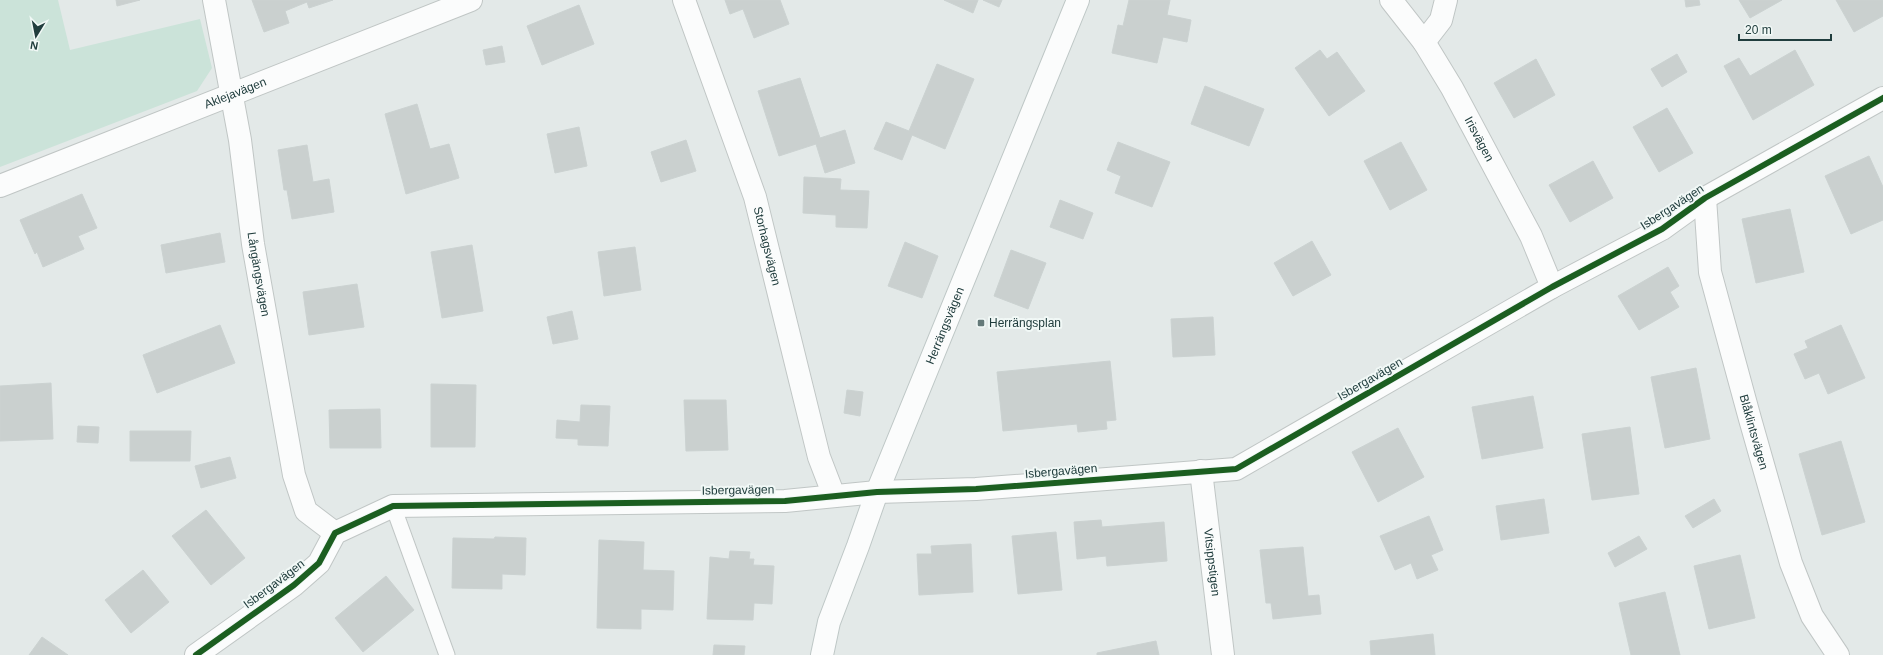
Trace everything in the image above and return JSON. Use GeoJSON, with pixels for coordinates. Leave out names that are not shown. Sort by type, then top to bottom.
{"type":"FeatureCollection","features":[{"type":"Feature","properties":{"kind":"street","name":"Långängsvägen"},"geometry":{"type":"LineString","coordinates":[[214,0],[240,140],[253,244],[294,475],[306,510],[335,533]]}},
{"type":"Feature","properties":{"kind":"street","name":"Aklejavägen"},"geometry":{"type":"LineString","coordinates":[[0,186],[471,0]]}},
{"type":"Feature","properties":{"kind":"street","name":"Storhagsvägen"},"geometry":{"type":"LineString","coordinates":[[684,0],[755,197],[819,457],[834,496]]}},
{"type":"Feature","properties":{"kind":"street","name":"Herrängsvägen"},"geometry":{"type":"LineString","coordinates":[[822,655],[828,622],[858,546],[877,492],[1078,0]]}},
{"type":"Feature","properties":{"kind":"street","name":"Irisvägen"},"geometry":{"type":"LineString","coordinates":[[1391,0],[1424,42],[1452,88],[1528,229],[1552,287]]}},
{"type":"Feature","properties":{"kind":"street"},"geometry":{"type":"LineString","coordinates":[[1424,42],[1441,20],[1446,0]]}},
{"type":"Feature","properties":{"kind":"street","name":"Isbergavägen"},"geometry":{"type":"LineString","coordinates":[[196,655],[294,585],[319,563],[335,533],[393,506],[785,501],[877,492],[976,489],[1236,469],[1552,287],[1662,229],[1705,198],[1883,98]]}},
{"type":"Feature","properties":{"kind":"street","name":"Blåklintsvägen"},"geometry":{"type":"LineString","coordinates":[[1705,198],[1710,272],[1789,555],[1812,616],[1838,655]]}},
{"type":"Feature","properties":{"kind":"street","name":"Vitsippstigen"},"geometry":{"type":"LineString","coordinates":[[1201,471],[1223,655]]}},
{"type":"Feature","properties":{"kind":"lane"},"geometry":{"type":"LineString","coordinates":[[393,506],[447,655]]}},
{"type":"Feature","properties":{"kind":"green space"},"geometry":{"type":"Polygon","coordinates":[[[0,0],[58,0],[70,50],[200,19],[212,68],[197,91],[0,167],[0,0]]]}},
{"type":"Feature","properties":{"kind":"building"},"geometry":{"type":"Polygon","coordinates":[[[116,0],[140,0],[117,6],[116,0]]]}},
{"type":"Feature","properties":{"kind":"building"},"geometry":{"type":"Polygon","coordinates":[[[252,0],[333,0],[309,8],[307,2],[285,11],[289,23],[264,32],[252,0]]]}},
{"type":"Feature","properties":{"kind":"building"},"geometry":{"type":"Polygon","coordinates":[[[725,0],[780,0],[789,24],[754,38],[743,9],[730,14],[725,0]]]}},
{"type":"Feature","properties":{"kind":"building"},"geometry":{"type":"Polygon","coordinates":[[[944,0],[978,0],[973,13],[944,0]]]}},
{"type":"Feature","properties":{"kind":"building"},"geometry":{"type":"Polygon","coordinates":[[[983,0],[1002,0],[999,7],[983,0]]]}},
{"type":"Feature","properties":{"kind":"building"},"geometry":{"type":"Polygon","coordinates":[[[1129,0],[1170,0],[1167,15],[1191,20],[1187,42],[1163,37],[1157,63],[1112,53],[1118,25],[1123,26],[1129,0]]]}},
{"type":"Feature","properties":{"kind":"building"},"geometry":{"type":"Polygon","coordinates":[[[1685,0],[1699,0],[1700,5],[1686,7],[1685,0]]]}},
{"type":"Feature","properties":{"kind":"building"},"geometry":{"type":"Polygon","coordinates":[[[1739,0],[1782,0],[1750,18],[1739,0]]]}},
{"type":"Feature","properties":{"kind":"building"},"geometry":{"type":"Polygon","coordinates":[[[1836,0],[1883,0],[1883,16],[1854,32],[1836,0]]]}},
{"type":"Feature","properties":{"kind":"building"},"geometry":{"type":"Polygon","coordinates":[[[579,5],[594,44],[542,65],[527,26],[579,5]]]}},
{"type":"Feature","properties":{"kind":"building"},"geometry":{"type":"Polygon","coordinates":[[[502,46],[505,62],[486,65],[483,50],[502,46]]]}},
{"type":"Feature","properties":{"kind":"building"},"geometry":{"type":"Polygon","coordinates":[[[1320,50],[1327,59],[1337,52],[1365,91],[1329,116],[1295,68],[1320,50]]]}},
{"type":"Feature","properties":{"kind":"building"},"geometry":{"type":"Polygon","coordinates":[[[1795,50],[1814,85],[1753,120],[1724,66],[1739,58],[1750,76],[1795,50]]]}},
{"type":"Feature","properties":{"kind":"building"},"geometry":{"type":"Polygon","coordinates":[[[1677,54],[1687,72],[1662,87],[1651,69],[1677,54]]]}},
{"type":"Feature","properties":{"kind":"building"},"geometry":{"type":"Polygon","coordinates":[[[1536,59],[1555,95],[1514,118],[1494,83],[1536,59]]]}},
{"type":"Feature","properties":{"kind":"building"},"geometry":{"type":"Polygon","coordinates":[[[937,64],[974,79],[945,149],[912,135],[902,160],[874,149],[886,122],[909,131],[937,64]]]}},
{"type":"Feature","properties":{"kind":"building"},"geometry":{"type":"Polygon","coordinates":[[[800,78],[820,138],[845,130],[855,163],[825,173],[816,144],[779,156],[758,91],[800,78]]]}},
{"type":"Feature","properties":{"kind":"building"},"geometry":{"type":"Polygon","coordinates":[[[1205,86],[1264,109],[1249,146],[1191,124],[1205,86]]]}},
{"type":"Feature","properties":{"kind":"building"},"geometry":{"type":"Polygon","coordinates":[[[417,104],[430,149],[449,144],[459,178],[406,194],[385,114],[417,104]]]}},
{"type":"Feature","properties":{"kind":"building"},"geometry":{"type":"Polygon","coordinates":[[[1667,108],[1693,153],[1659,172],[1633,127],[1667,108]]]}},
{"type":"Feature","properties":{"kind":"building"},"geometry":{"type":"Polygon","coordinates":[[[579,127],[587,166],[555,173],[547,134],[579,127]]]}},
{"type":"Feature","properties":{"kind":"building"},"geometry":{"type":"Polygon","coordinates":[[[686,140],[696,171],[661,182],[651,152],[686,140]]]}},
{"type":"Feature","properties":{"kind":"building"},"geometry":{"type":"Polygon","coordinates":[[[1118,142],[1170,162],[1152,207],[1115,193],[1121,176],[1107,170],[1118,142]]]}},
{"type":"Feature","properties":{"kind":"building"},"geometry":{"type":"Polygon","coordinates":[[[1401,142],[1427,190],[1390,210],[1364,161],[1401,142]]]}},
{"type":"Feature","properties":{"kind":"building"},"geometry":{"type":"Polygon","coordinates":[[[307,145],[313,182],[329,179],[334,212],[292,219],[287,190],[284,190],[278,150],[307,145]]]}},
{"type":"Feature","properties":{"kind":"building"},"geometry":{"type":"Polygon","coordinates":[[[1869,156],[1883,187],[1883,220],[1851,234],[1825,176],[1869,156]]]}},
{"type":"Feature","properties":{"kind":"building"},"geometry":{"type":"Polygon","coordinates":[[[1593,161],[1613,198],[1570,222],[1549,185],[1593,161]]]}},
{"type":"Feature","properties":{"kind":"building"},"geometry":{"type":"Polygon","coordinates":[[[804,177],[841,179],[840,190],[869,191],[867,228],[836,227],[836,215],[803,213],[804,177]]]}},
{"type":"Feature","properties":{"kind":"building"},"geometry":{"type":"Polygon","coordinates":[[[82,194],[97,228],[78,236],[84,249],[43,267],[37,252],[35,254],[20,220],[82,194]]]}},
{"type":"Feature","properties":{"kind":"building"},"geometry":{"type":"Polygon","coordinates":[[[1060,200],[1093,213],[1083,239],[1050,227],[1060,200]]]}},
{"type":"Feature","properties":{"kind":"building"},"geometry":{"type":"Polygon","coordinates":[[[1790,209],[1804,272],[1756,283],[1742,219],[1790,209]]]}},
{"type":"Feature","properties":{"kind":"building"},"geometry":{"type":"Polygon","coordinates":[[[220,233],[225,262],[166,273],[161,245],[220,233]]]}},
{"type":"Feature","properties":{"kind":"building"},"geometry":{"type":"Polygon","coordinates":[[[1312,241],[1331,275],[1293,296],[1274,263],[1312,241]]]}},
{"type":"Feature","properties":{"kind":"building"},"geometry":{"type":"Polygon","coordinates":[[[905,242],[938,256],[922,298],[888,286],[905,242]]]}},
{"type":"Feature","properties":{"kind":"building"},"geometry":{"type":"Polygon","coordinates":[[[472,245],[483,311],[442,318],[431,252],[472,245]]]}},
{"type":"Feature","properties":{"kind":"building"},"geometry":{"type":"Polygon","coordinates":[[[635,247],[641,290],[604,296],[598,252],[635,247]]]}},
{"type":"Feature","properties":{"kind":"building"},"geometry":{"type":"Polygon","coordinates":[[[1011,250],[1046,263],[1028,309],[994,296],[1011,250]]]}},
{"type":"Feature","properties":{"kind":"building"},"geometry":{"type":"Polygon","coordinates":[[[1668,267],[1679,286],[1670,292],[1679,307],[1639,330],[1618,296],[1668,267]]]}},
{"type":"Feature","properties":{"kind":"building"},"geometry":{"type":"Polygon","coordinates":[[[357,284],[364,327],[309,335],[303,292],[357,284]]]}},
{"type":"Feature","properties":{"kind":"building"},"geometry":{"type":"Polygon","coordinates":[[[572,311],[578,339],[553,344],[547,317],[572,311]]]}},
{"type":"Feature","properties":{"kind":"building"},"geometry":{"type":"Polygon","coordinates":[[[1213,317],[1215,355],[1173,357],[1171,319],[1213,317]]]}},
{"type":"Feature","properties":{"kind":"building"},"geometry":{"type":"Polygon","coordinates":[[[220,325],[235,363],[157,393],[143,355],[220,325]]]}},
{"type":"Feature","properties":{"kind":"building"},"geometry":{"type":"Polygon","coordinates":[[[1841,325],[1865,378],[1828,394],[1819,373],[1805,379],[1794,354],[1808,348],[1805,341],[1841,325]]]}},
{"type":"Feature","properties":{"kind":"building"},"geometry":{"type":"Polygon","coordinates":[[[1110,361],[1116,420],[1106,421],[1107,429],[1078,432],[1077,424],[1003,431],[997,372],[1110,361]]]}},
{"type":"Feature","properties":{"kind":"building"},"geometry":{"type":"Polygon","coordinates":[[[1696,368],[1710,439],[1665,448],[1651,377],[1696,368]]]}},
{"type":"Feature","properties":{"kind":"building"},"geometry":{"type":"Polygon","coordinates":[[[51,383],[53,439],[0,441],[0,386],[51,383]]]}},
{"type":"Feature","properties":{"kind":"building"},"geometry":{"type":"Polygon","coordinates":[[[431,384],[476,385],[475,447],[431,447],[431,384]]]}},
{"type":"Feature","properties":{"kind":"building"},"geometry":{"type":"Polygon","coordinates":[[[847,390],[863,392],[860,416],[844,413],[847,390]]]}},
{"type":"Feature","properties":{"kind":"building"},"geometry":{"type":"Polygon","coordinates":[[[1533,396],[1543,448],[1482,459],[1472,407],[1533,396]]]}},
{"type":"Feature","properties":{"kind":"building"},"geometry":{"type":"Polygon","coordinates":[[[684,400],[726,400],[728,450],[686,451],[684,400]]]}},
{"type":"Feature","properties":{"kind":"building"},"geometry":{"type":"Polygon","coordinates":[[[581,405],[610,406],[608,446],[578,445],[578,439],[556,438],[557,420],[580,422],[581,405]]]}},
{"type":"Feature","properties":{"kind":"building"},"geometry":{"type":"Polygon","coordinates":[[[380,409],[381,448],[330,448],[329,410],[380,409]]]}},
{"type":"Feature","properties":{"kind":"building"},"geometry":{"type":"Polygon","coordinates":[[[78,426],[99,427],[98,443],[77,442],[78,426]]]}},
{"type":"Feature","properties":{"kind":"building"},"geometry":{"type":"Polygon","coordinates":[[[1630,427],[1639,494],[1592,500],[1582,434],[1630,427]]]}},
{"type":"Feature","properties":{"kind":"building"},"geometry":{"type":"Polygon","coordinates":[[[1398,428],[1424,477],[1378,502],[1352,452],[1398,428]]]}},
{"type":"Feature","properties":{"kind":"building"},"geometry":{"type":"Polygon","coordinates":[[[130,431],[191,431],[190,461],[130,461],[130,431]]]}},
{"type":"Feature","properties":{"kind":"building"},"geometry":{"type":"Polygon","coordinates":[[[1841,441],[1865,522],[1822,535],[1799,454],[1841,441]]]}},
{"type":"Feature","properties":{"kind":"building"},"geometry":{"type":"Polygon","coordinates":[[[230,457],[236,478],[201,488],[195,466],[230,457]]]}},
{"type":"Feature","properties":{"kind":"building"},"geometry":{"type":"Polygon","coordinates":[[[1544,499],[1549,533],[1501,540],[1496,506],[1544,499]]]}},
{"type":"Feature","properties":{"kind":"building"},"geometry":{"type":"Polygon","coordinates":[[[1714,499],[1721,511],[1693,528],[1685,516],[1714,499]]]}},
{"type":"Feature","properties":{"kind":"building"},"geometry":{"type":"Polygon","coordinates":[[[206,510],[245,558],[211,585],[172,536],[206,510]]]}},
{"type":"Feature","properties":{"kind":"building"},"geometry":{"type":"Polygon","coordinates":[[[1429,516],[1443,550],[1431,555],[1438,570],[1417,579],[1411,563],[1395,570],[1380,536],[1429,516]]]}},
{"type":"Feature","properties":{"kind":"building"},"geometry":{"type":"Polygon","coordinates":[[[1101,520],[1102,527],[1164,522],[1167,561],[1107,566],[1106,556],[1077,559],[1074,522],[1101,520]]]}},
{"type":"Feature","properties":{"kind":"building"},"geometry":{"type":"Polygon","coordinates":[[[1056,532],[1062,590],[1018,594],[1012,536],[1056,532]]]}},
{"type":"Feature","properties":{"kind":"building"},"geometry":{"type":"Polygon","coordinates":[[[1639,536],[1647,549],[1615,567],[1608,553],[1639,536]]]}},
{"type":"Feature","properties":{"kind":"building"},"geometry":{"type":"Polygon","coordinates":[[[495,537],[526,538],[525,575],[502,574],[502,589],[452,588],[453,538],[494,539],[495,537]]]}},
{"type":"Feature","properties":{"kind":"building"},"geometry":{"type":"Polygon","coordinates":[[[599,540],[644,542],[643,570],[674,571],[673,610],[641,609],[641,629],[597,628],[599,540]]]}},
{"type":"Feature","properties":{"kind":"building"},"geometry":{"type":"Polygon","coordinates":[[[971,544],[973,592],[919,595],[917,554],[932,554],[931,546],[971,544]]]}},
{"type":"Feature","properties":{"kind":"building"},"geometry":{"type":"Polygon","coordinates":[[[1303,547],[1308,596],[1319,595],[1321,614],[1273,619],[1271,603],[1266,603],[1260,550],[1303,547]]]}},
{"type":"Feature","properties":{"kind":"building"},"geometry":{"type":"Polygon","coordinates":[[[730,551],[750,552],[749,559],[754,559],[753,565],[774,566],[772,604],[754,603],[753,620],[707,619],[710,557],[729,559],[730,551]]]}},
{"type":"Feature","properties":{"kind":"building"},"geometry":{"type":"Polygon","coordinates":[[[1740,555],[1755,618],[1709,629],[1694,566],[1740,555]]]}},
{"type":"Feature","properties":{"kind":"building"},"geometry":{"type":"Polygon","coordinates":[[[143,570],[169,602],[131,633],[105,600],[143,570]]]}},
{"type":"Feature","properties":{"kind":"building"},"geometry":{"type":"Polygon","coordinates":[[[386,576],[414,610],[363,652],[335,618],[386,576]]]}},
{"type":"Feature","properties":{"kind":"building"},"geometry":{"type":"Polygon","coordinates":[[[1665,592],[1680,655],[1631,655],[1619,603],[1665,592]]]}},
{"type":"Feature","properties":{"kind":"building"},"geometry":{"type":"Polygon","coordinates":[[[1433,634],[1435,655],[1371,655],[1370,641],[1433,634]]]}},
{"type":"Feature","properties":{"kind":"building"},"geometry":{"type":"Polygon","coordinates":[[[42,637],[68,655],[29,655],[42,637]]]}},
{"type":"Feature","properties":{"kind":"building"},"geometry":{"type":"Polygon","coordinates":[[[1156,641],[1159,655],[1097,655],[1097,653],[1156,641]]]}},
{"type":"Feature","properties":{"kind":"building"},"geometry":{"type":"Polygon","coordinates":[[[714,645],[745,646],[744,655],[713,655],[714,645]]]}},
{"type":"Feature","properties":{"kind":"cycle path"},"geometry":{"type":"LineString","coordinates":[[196,655],[294,585],[319,563],[335,533],[393,506],[785,501],[877,492],[976,489],[1236,469],[1552,287],[1662,229],[1705,198],[1883,98]]}},
{"type":"Feature","properties":{"kind":"place","name":"Herrängsplan"},"geometry":{"type":"Point","coordinates":[981,323]}}]}
